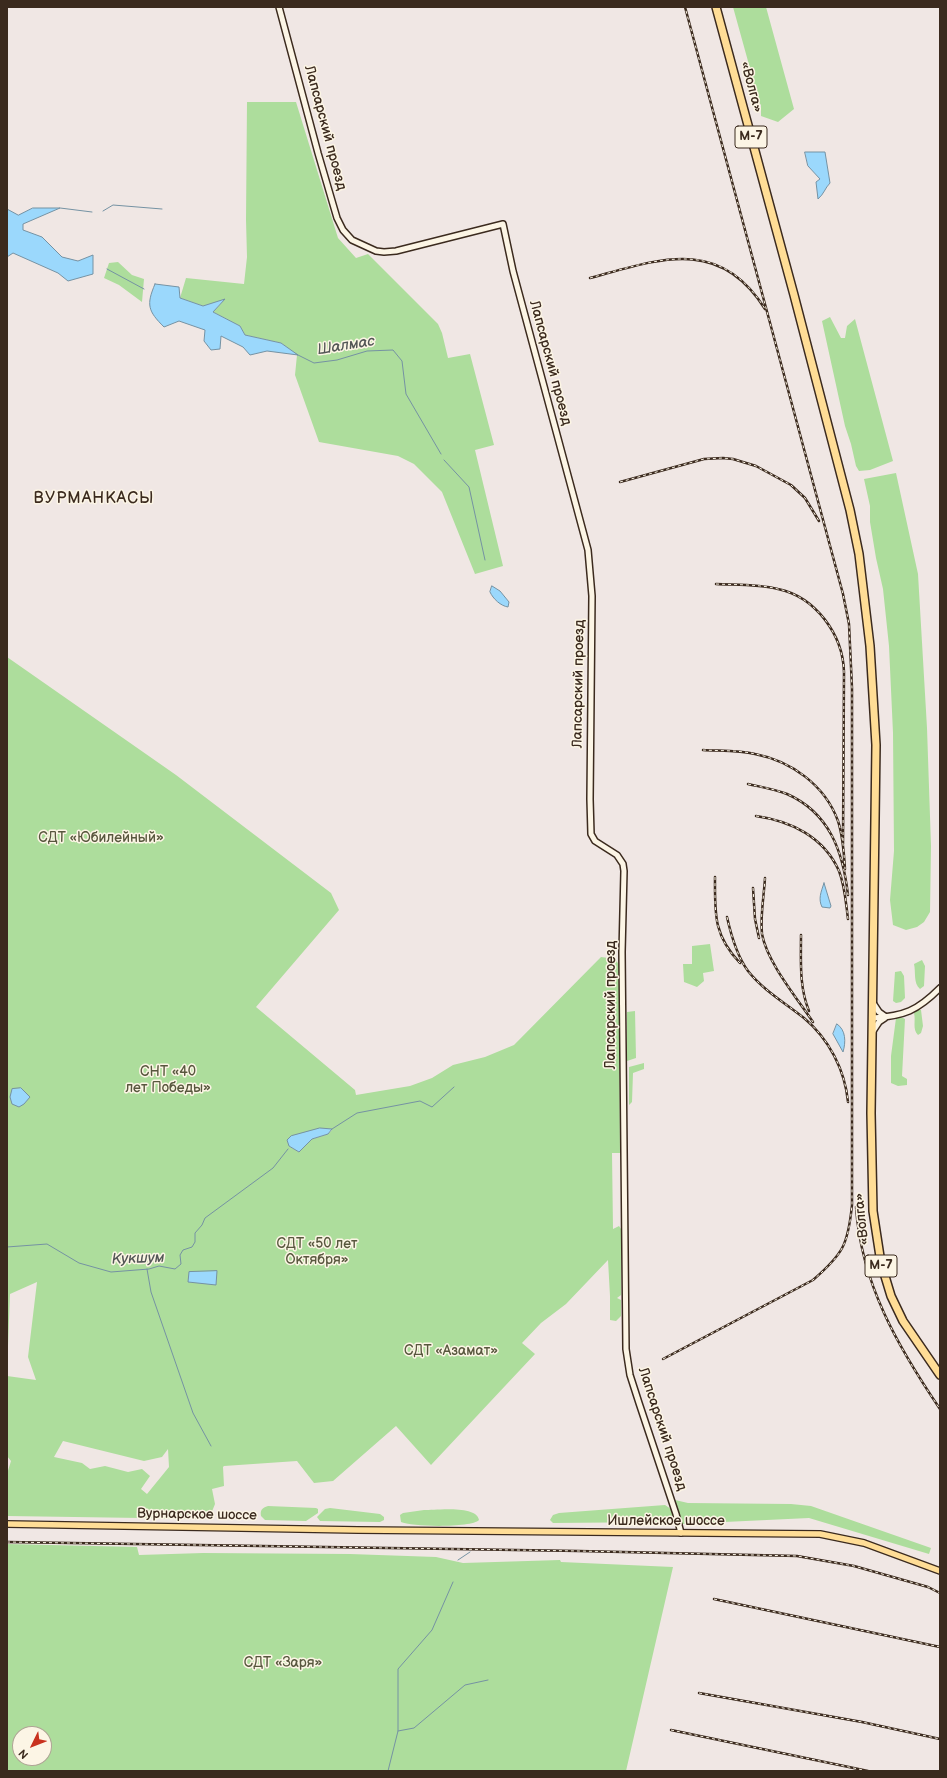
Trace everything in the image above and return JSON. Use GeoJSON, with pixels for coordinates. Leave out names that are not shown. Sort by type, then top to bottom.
{"type":"FeatureCollection","features":[{"type":"Feature","properties":{"kind":"highway","name":"«Волга»"},"geometry":{"type":"LineString","coordinates":[[716,7],[787,267],[850,510],[859,554],[870,646],[876,745],[871,1141],[873,1211],[881,1263],[891,1296],[903,1321],[940,1375]]}},
{"type":"Feature","properties":{"kind":"main road","name":"Вурнарское шоссе"},"geometry":{"type":"LineString","coordinates":[[7,1524],[387,1530]]}},
{"type":"Feature","properties":{"kind":"main road","name":"Ишлейское шоссе"},"geometry":{"type":"LineString","coordinates":[[387,1530],[802,1534],[831,1536],[864,1543],[940,1571]]}},
{"type":"Feature","properties":{"kind":"street","name":"Лапсарский проезд"},"geometry":{"type":"LineString","coordinates":[[279,7],[337,218],[348,236],[376,251],[384,252],[396,251],[503,224],[514,271],[588,550],[592,596],[591,834],[596,841],[617,855],[624,871],[622,952],[626,1349],[630,1375],[681,1533]]}},
{"type":"Feature","properties":{"kind":"street"},"geometry":{"type":"LineString","coordinates":[[873,1018],[899,1016],[915,1010],[940,988]]}},
{"type":"Feature","properties":{"kind":"street"},"geometry":{"type":"LineString","coordinates":[[873,1003],[879,1012],[886,1018]]}},
{"type":"Feature","properties":{"kind":"street"},"geometry":{"type":"LineString","coordinates":[[872,1031],[879,1022],[886,1018]]}},
{"type":"Feature","properties":{"kind":"green space"},"geometry":{"type":"Polygon","coordinates":[[[733,7],[766,7],[794,109],[778,122],[761,116],[761,105],[748,88],[751,72],[733,7]]]}},
{"type":"Feature","properties":{"kind":"green space"},"geometry":{"type":"Polygon","coordinates":[[[247,102],[296,102],[338,238],[356,258],[368,254],[438,324],[442,333],[448,358],[470,354],[494,445],[475,450],[503,566],[475,574],[442,492],[414,464],[398,456],[319,442],[295,375],[297,355],[281,343],[245,335],[240,326],[213,312],[224,300],[203,306],[180,298],[186,278],[244,284],[247,257],[247,102]]]}},
{"type":"Feature","properties":{"kind":"green space"},"geometry":{"type":"Polygon","coordinates":[[[118,262],[132,275],[144,279],[142,302],[119,285],[104,278],[109,263],[118,262]]]}},
{"type":"Feature","properties":{"kind":"green space"},"geometry":{"type":"Polygon","coordinates":[[[830,317],[841,338],[845,338],[847,326],[855,319],[893,461],[870,470],[859,471],[856,466],[845,426],[822,321],[830,317]]]}},
{"type":"Feature","properties":{"kind":"green space"},"geometry":{"type":"Polygon","coordinates":[[[896,473],[918,574],[927,728],[931,846],[930,912],[924,922],[917,927],[906,930],[893,925],[890,900],[894,851],[893,733],[889,646],[883,589],[876,558],[870,522],[870,506],[864,479],[896,473]]]}},
{"type":"Feature","properties":{"kind":"green space"},"geometry":{"type":"Polygon","coordinates":[[[7,657],[176,775],[331,893],[339,910],[256,1007],[355,1090],[356,1095],[410,1086],[432,1078],[453,1065],[485,1057],[514,1045],[601,957],[616,959],[619,966],[620,1153],[612,1153],[613,1229],[619,1226],[621,1229],[621,1295],[617,1298],[621,1300],[621,1316],[616,1321],[610,1320],[608,1260],[566,1304],[541,1323],[522,1343],[535,1354],[431,1465],[396,1426],[333,1481],[314,1483],[297,1461],[224,1466],[224,1486],[212,1489],[215,1504],[209,1519],[7,1516],[7,1474],[11,1461],[7,1456],[7,1376],[36,1380],[28,1357],[37,1282],[10,1294],[8,1346],[7,657]],[[332,1130],[289,1146],[299,1152],[312,1139],[328,1134],[332,1130]],[[63,1441],[54,1457],[82,1463],[90,1469],[105,1466],[128,1472],[142,1469],[150,1476],[141,1489],[147,1494],[169,1467],[168,1449],[162,1457],[144,1461],[63,1441]]]}},
{"type":"Feature","properties":{"kind":"green space"},"geometry":{"type":"Polygon","coordinates":[[[710,944],[714,971],[703,973],[704,981],[697,987],[684,982],[683,964],[692,964],[692,946],[710,944]]]}},
{"type":"Feature","properties":{"kind":"green space"},"geometry":{"type":"Polygon","coordinates":[[[922,960],[925,966],[924,986],[920,989],[916,984],[914,964],[922,960]]]}},
{"type":"Feature","properties":{"kind":"green space"},"geometry":{"type":"Polygon","coordinates":[[[901,971],[904,976],[905,998],[901,1002],[896,1003],[893,1001],[895,972],[901,971]]]}},
{"type":"Feature","properties":{"kind":"green space"},"geometry":{"type":"Polygon","coordinates":[[[917,1010],[921,1010],[923,1026],[921,1033],[918,1035],[916,1033],[914,1016],[914,1013],[917,1010]]]}},
{"type":"Feature","properties":{"kind":"green space"},"geometry":{"type":"Polygon","coordinates":[[[635,1011],[636,1058],[627,1061],[627,1012],[635,1011]]]}},
{"type":"Feature","properties":{"kind":"green space"},"geometry":{"type":"Polygon","coordinates":[[[901,1017],[905,1019],[902,1076],[907,1079],[907,1085],[898,1086],[891,1083],[891,1056],[896,1018],[901,1017]]]}},
{"type":"Feature","properties":{"kind":"green space"},"geometry":{"type":"Polygon","coordinates":[[[644,1063],[644,1069],[633,1073],[632,1102],[629,1105],[629,1067],[644,1063]]]}},
{"type":"Feature","properties":{"kind":"green space"},"geometry":{"type":"Polygon","coordinates":[[[675,1500],[688,1503],[791,1504],[811,1506],[931,1548],[929,1554],[809,1518],[682,1524],[675,1500]]]}},
{"type":"Feature","properties":{"kind":"green space"},"geometry":{"type":"Polygon","coordinates":[[[665,1505],[671,1509],[673,1516],[666,1522],[553,1523],[550,1520],[553,1515],[559,1513],[665,1505]]]}},
{"type":"Feature","properties":{"kind":"green space"},"geometry":{"type":"Polygon","coordinates":[[[268,1506],[316,1508],[318,1509],[318,1513],[306,1521],[265,1520],[261,1516],[261,1511],[263,1508],[268,1506]]]}},
{"type":"Feature","properties":{"kind":"green space"},"geometry":{"type":"Polygon","coordinates":[[[330,1508],[380,1514],[384,1517],[384,1520],[380,1522],[320,1521],[317,1517],[325,1509],[330,1508]]]}},
{"type":"Feature","properties":{"kind":"green space"},"geometry":{"type":"Polygon","coordinates":[[[424,1510],[464,1510],[477,1515],[479,1520],[474,1523],[441,1526],[416,1525],[401,1522],[400,1515],[403,1513],[424,1510]]]}},
{"type":"Feature","properties":{"kind":"green space","name":"СДТ «Заря»"},"geometry":{"type":"Polygon","coordinates":[[[7,1544],[137,1547],[139,1555],[203,1553],[350,1554],[436,1557],[463,1563],[560,1560],[561,1562],[673,1567],[626,1771],[7,1771],[7,1544]]]}},
{"type":"Feature","properties":{"kind":"water"},"geometry":{"type":"Polygon","coordinates":[[[805,152],[825,152],[830,183],[818,199],[816,182],[820,179],[808,166],[805,152]]]}},
{"type":"Feature","properties":{"kind":"water"},"geometry":{"type":"Polygon","coordinates":[[[33,208],[60,208],[23,224],[23,230],[42,237],[62,257],[78,261],[93,255],[93,274],[68,281],[58,273],[13,253],[7,257],[7,209],[18,215],[33,208]]]}},
{"type":"Feature","properties":{"kind":"water"},"geometry":{"type":"Polygon","coordinates":[[[155,284],[179,287],[180,298],[203,306],[225,299],[213,312],[240,326],[245,335],[281,343],[298,355],[267,351],[250,355],[243,347],[221,336],[220,349],[211,350],[204,341],[205,330],[179,321],[164,327],[152,312],[150,307],[150,297],[155,284]]]}},
{"type":"Feature","properties":{"kind":"water"},"geometry":{"type":"Polygon","coordinates":[[[492,586],[500,591],[509,602],[508,607],[500,604],[493,597],[490,592],[492,586]]]}},
{"type":"Feature","properties":{"kind":"water"},"geometry":{"type":"Polygon","coordinates":[[[824,883],[831,906],[830,908],[822,907],[820,901],[820,895],[824,883]]]}},
{"type":"Feature","properties":{"kind":"water"},"geometry":{"type":"Polygon","coordinates":[[[837,1024],[844,1033],[845,1044],[843,1052],[833,1034],[837,1024]]]}},
{"type":"Feature","properties":{"kind":"water"},"geometry":{"type":"Polygon","coordinates":[[[21,1088],[30,1097],[19,1107],[12,1104],[10,1097],[12,1089],[21,1088]]]}},
{"type":"Feature","properties":{"kind":"water"},"geometry":{"type":"Polygon","coordinates":[[[320,1128],[332,1129],[328,1134],[312,1139],[299,1152],[289,1146],[287,1140],[291,1136],[320,1128]]]}},
{"type":"Feature","properties":{"kind":"water"},"geometry":{"type":"Polygon","coordinates":[[[217,1271],[216,1285],[188,1282],[189,1272],[217,1271]]]}},
{"type":"Feature","properties":{"kind":"waterway"},"geometry":{"type":"LineString","coordinates":[[103,211],[113,205],[162,209]]}},
{"type":"Feature","properties":{"kind":"waterway"},"geometry":{"type":"LineString","coordinates":[[60,208],[92,212]]}},
{"type":"Feature","properties":{"kind":"waterway","name":"Шалмас"},"geometry":{"type":"LineString","coordinates":[[107,269],[144,289]]}},
{"type":"Feature","properties":{"kind":"waterway","name":"Шалмас"},"geometry":{"type":"LineString","coordinates":[[296,354],[314,363],[337,360],[367,351],[393,350],[402,361],[406,394],[441,454]]}},
{"type":"Feature","properties":{"kind":"waterway","name":"Шалмас"},"geometry":{"type":"LineString","coordinates":[[444,460],[469,487],[485,560]]}},
{"type":"Feature","properties":{"kind":"waterway"},"geometry":{"type":"LineString","coordinates":[[332,1129],[357,1113],[420,1101],[432,1107],[454,1087]]}},
{"type":"Feature","properties":{"kind":"waterway","name":"Кукшум"},"geometry":{"type":"LineString","coordinates":[[7,1247],[47,1244],[79,1263],[111,1272],[149,1269],[159,1266],[175,1269],[181,1264],[180,1255],[183,1250],[192,1247],[195,1242],[195,1233],[202,1225],[205,1218],[273,1168],[288,1149]]}},
{"type":"Feature","properties":{"kind":"waterway"},"geometry":{"type":"LineString","coordinates":[[147,1269],[151,1292],[193,1413],[211,1446]]}},
{"type":"Feature","properties":{"kind":"waterway"},"geometry":{"type":"LineString","coordinates":[[458,1560],[470,1552]]}},
{"type":"Feature","properties":{"kind":"waterway"},"geometry":{"type":"LineString","coordinates":[[388,1771],[398,1731],[398,1669],[432,1630],[453,1582]]}},
{"type":"Feature","properties":{"kind":"waterway"},"geometry":{"type":"LineString","coordinates":[[398,1731],[414,1728],[465,1685],[488,1680]]}},
{"type":"Feature","properties":{"kind":"railway"},"geometry":{"type":"LineString","coordinates":[[663,1359],[813,1280],[831,1263],[842,1248],[846,1239],[852,1205],[852,688],[849,624],[843,594],[685,7]]}},
{"type":"Feature","properties":{"kind":"railway"},"geometry":{"type":"LineString","coordinates":[[590,278],[663,260],[685,259],[707,262],[728,270],[747,286],[765,309]]}},
{"type":"Feature","properties":{"kind":"railway"},"geometry":{"type":"LineString","coordinates":[[620,482],[704,459],[733,459],[756,466],[791,485],[805,498],[819,521]]}},
{"type":"Feature","properties":{"kind":"railway"},"geometry":{"type":"LineString","coordinates":[[716,584],[763,586],[792,593],[815,609],[833,632],[839,645],[844,672],[843,844]]}},
{"type":"Feature","properties":{"kind":"railway"},"geometry":{"type":"LineString","coordinates":[[703,750],[743,752],[768,757],[794,769],[816,786],[825,796],[838,821],[844,851],[845,869]]}},
{"type":"Feature","properties":{"kind":"railway"},"geometry":{"type":"LineString","coordinates":[[748,784],[787,794],[802,802],[824,823],[838,849],[846,879],[848,895]]}},
{"type":"Feature","properties":{"kind":"railway"},"geometry":{"type":"LineString","coordinates":[[756,816],[769,818],[794,827],[815,840],[825,849],[833,859],[843,883],[848,919]]}},
{"type":"Feature","properties":{"kind":"railway"},"geometry":{"type":"LineString","coordinates":[[715,877],[717,923],[725,943],[740,963]]}},
{"type":"Feature","properties":{"kind":"railway"},"geometry":{"type":"LineString","coordinates":[[765,878],[761,920],[762,934],[765,945],[783,980],[813,1022]]}},
{"type":"Feature","properties":{"kind":"railway"},"geometry":{"type":"LineString","coordinates":[[753,888],[755,919],[759,938]]}},
{"type":"Feature","properties":{"kind":"railway"},"geometry":{"type":"LineString","coordinates":[[727,917],[735,945],[748,971],[767,990],[813,1026],[828,1045],[843,1078],[848,1102]]}},
{"type":"Feature","properties":{"kind":"railway"},"geometry":{"type":"LineString","coordinates":[[801,935],[802,983],[809,1011]]}},
{"type":"Feature","properties":{"kind":"railway"},"geometry":{"type":"LineString","coordinates":[[856,1207],[859,1235],[865,1262],[884,1313],[896,1338],[940,1409]]}},
{"type":"Feature","properties":{"kind":"railway"},"geometry":{"type":"LineString","coordinates":[[7,1542],[797,1556],[854,1566],[928,1587],[940,1593]]}},
{"type":"Feature","properties":{"kind":"railway"},"geometry":{"type":"LineString","coordinates":[[714,1599],[940,1647]]}},
{"type":"Feature","properties":{"kind":"railway"},"geometry":{"type":"LineString","coordinates":[[699,1693],[862,1722],[940,1739]]}},
{"type":"Feature","properties":{"kind":"railway"},"geometry":{"type":"LineString","coordinates":[[671,1730],[868,1771]]}},
{"type":"Feature","properties":{"kind":"district","name":"ВУРМАНКАСЫ"},"geometry":{"type":"Point","coordinates":[94,499]}},
{"type":"Feature","properties":{"kind":"park label","name":"СДТ «Юбилейный»"},"geometry":{"type":"Point","coordinates":[101,838]}},
{"type":"Feature","properties":{"kind":"park label","name":"СНТ «40 лет Победы»"},"geometry":{"type":"Point","coordinates":[168,1080]}},
{"type":"Feature","properties":{"kind":"park label","name":"СДТ «50 лет Октября»"},"geometry":{"type":"Point","coordinates":[317,1252]}},
{"type":"Feature","properties":{"kind":"park label","name":"СДТ «Азамат»"},"geometry":{"type":"Point","coordinates":[451,1351]}}]}
